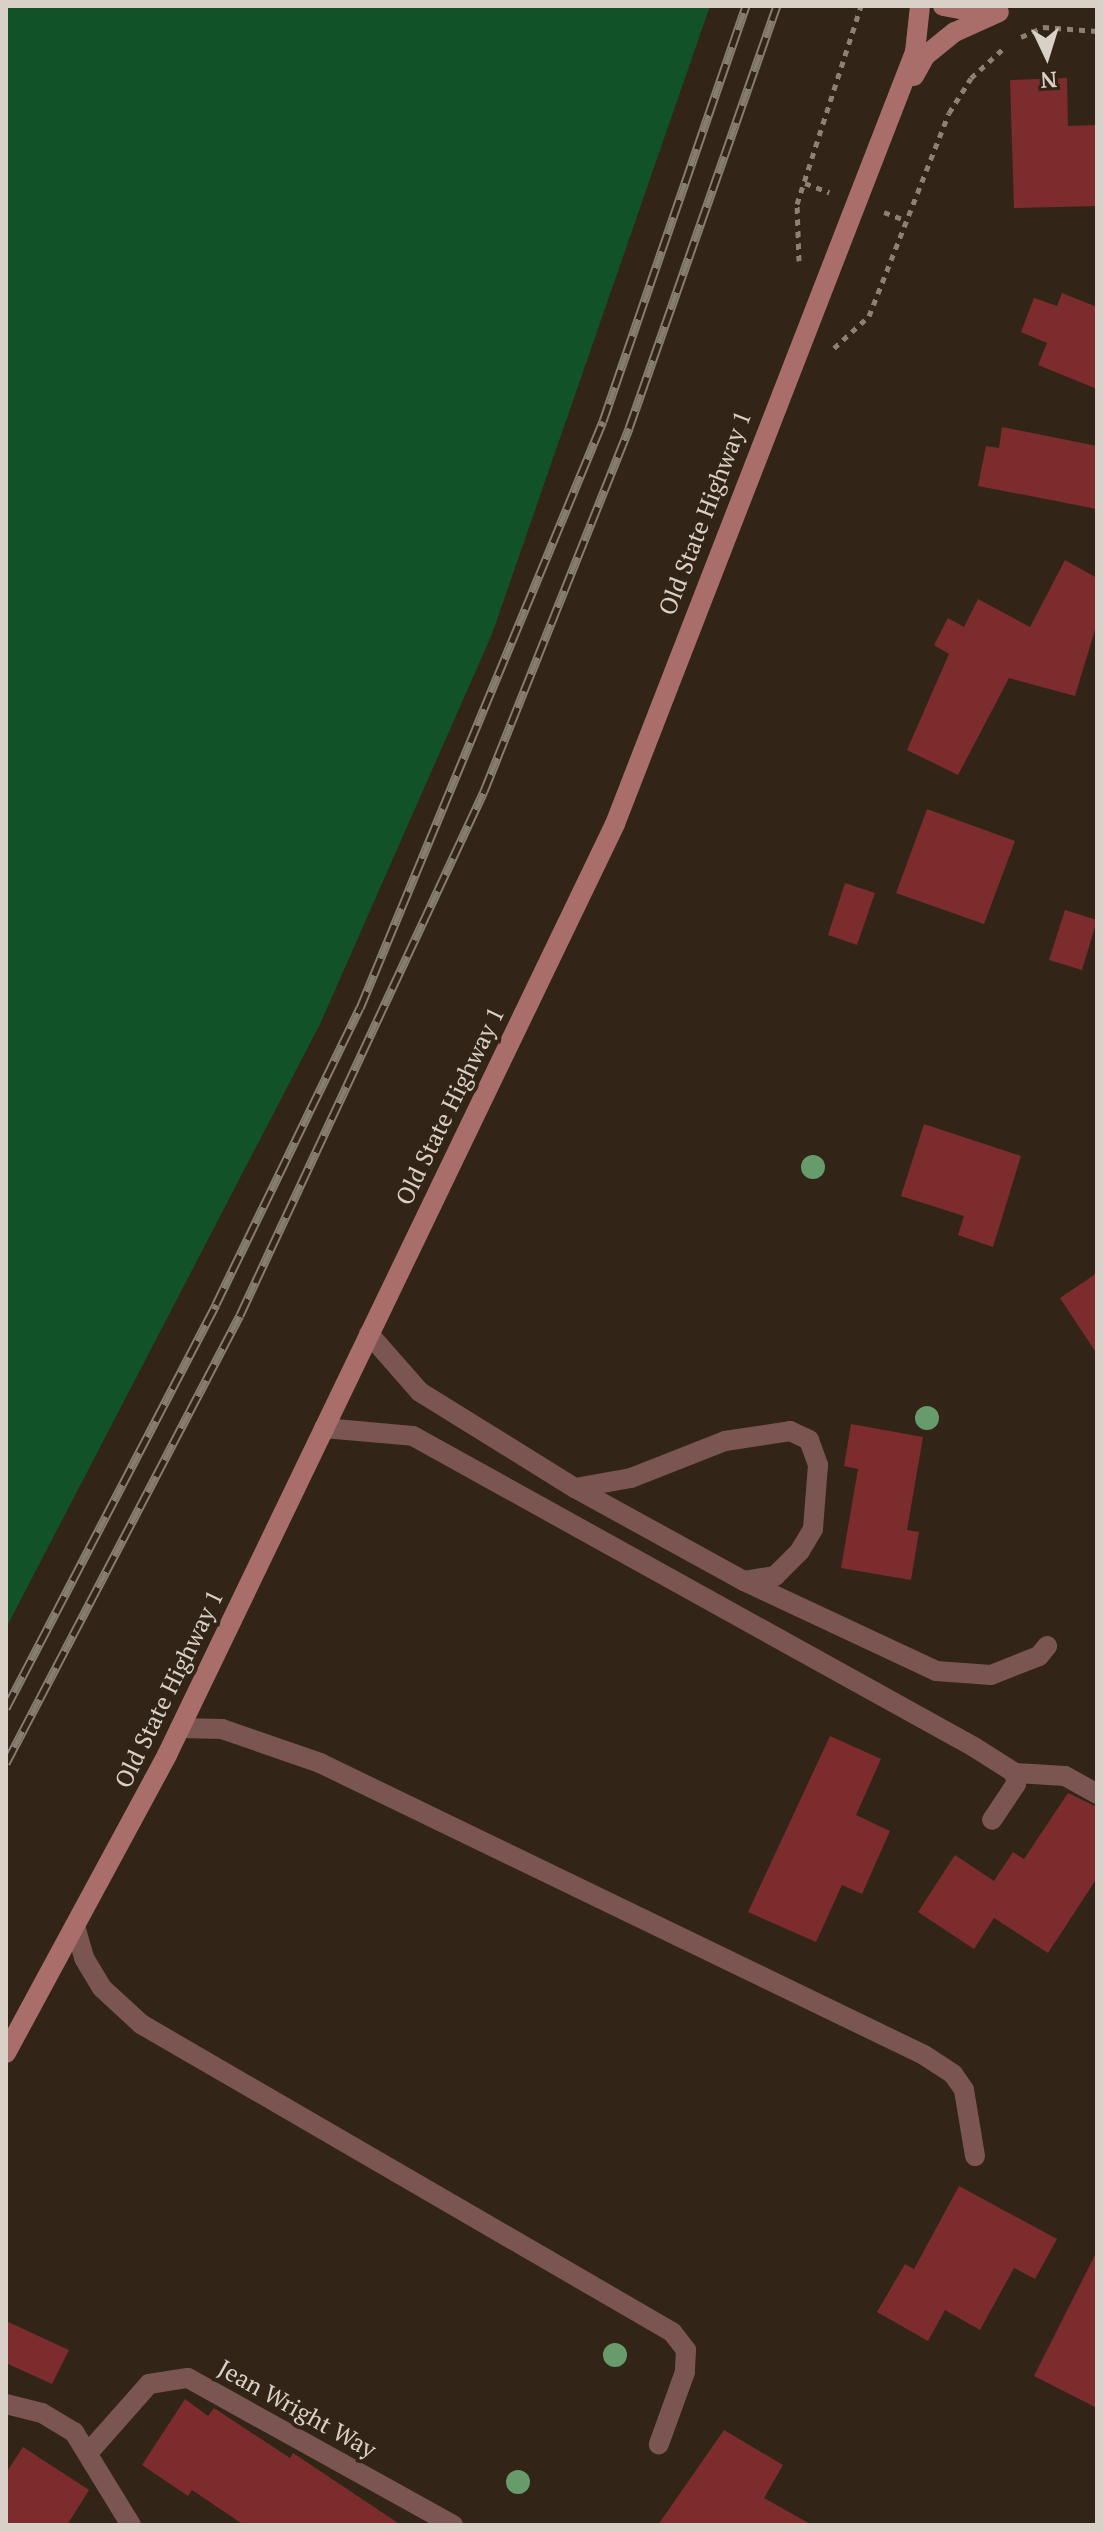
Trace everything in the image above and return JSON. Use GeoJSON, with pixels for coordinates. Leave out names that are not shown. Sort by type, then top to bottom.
{"type":"FeatureCollection","features":[{"type":"Feature","properties":{"kind":"main road","name":"Old State Highway 1"},"geometry":{"type":"LineString","coordinates":[[6,2053],[180,1728],[615,824],[874,150],[915,52],[920,6]]}},
{"type":"Feature","properties":{"kind":"main road","name":"Old State Highway 1"},"geometry":{"type":"LineString","coordinates":[[943,6],[977,15],[1005,9]]}},
{"type":"Feature","properties":{"kind":"main road","name":"Old State Highway 1"},"geometry":{"type":"LineString","coordinates":[[874,150],[925,56],[955,32],[1005,9]]}},
{"type":"Feature","properties":{"kind":"street"},"geometry":{"type":"LineString","coordinates":[[369,1334],[420,1392],[575,1488],[744,1581],[936,1671],[991,1675],[1039,1656],[1047,1646]]}},
{"type":"Feature","properties":{"kind":"street"},"geometry":{"type":"LineString","coordinates":[[324,1428],[413,1436],[1015,1773],[1065,1776],[1097,1794]]}},
{"type":"Feature","properties":{"kind":"street"},"geometry":{"type":"LineString","coordinates":[[575,1488],[631,1478],[725,1441],[790,1431],[809,1440],[818,1465],[813,1529],[775,1576],[744,1581]]}},
{"type":"Feature","properties":{"kind":"street"},"geometry":{"type":"LineString","coordinates":[[180,1728],[222,1729],[320,1763],[924,2055],[964,2090],[975,2156]]}},
{"type":"Feature","properties":{"kind":"street"},"geometry":{"type":"LineString","coordinates":[[992,1820],[1016,1784],[1015,1773]]}},
{"type":"Feature","properties":{"kind":"street"},"geometry":{"type":"LineString","coordinates":[[75,1926],[84,1958],[102,1988],[141,2024],[672,2332],[686,2350],[685,2372],[659,2444]]}},
{"type":"Feature","properties":{"kind":"street","name":"Jean Wright Way"},"geometry":{"type":"LineString","coordinates":[[88,2453],[149,2384],[188,2378],[453,2525]]}},
{"type":"Feature","properties":{"kind":"street"},"geometry":{"type":"LineString","coordinates":[[6,2404],[42,2413],[74,2432],[131,2525]]}},
{"type":"Feature","properties":{"kind":"path"},"geometry":{"type":"LineString","coordinates":[[799,276],[797,204],[861,6]]}},
{"type":"Feature","properties":{"kind":"path"},"geometry":{"type":"LineString","coordinates":[[869,316],[949,113],[971,78],[998,51],[1043,27],[1097,31]]}},
{"type":"Feature","properties":{"kind":"green space"},"geometry":{"type":"Polygon","coordinates":[[[6,6],[710,6],[492,634],[320,1024],[6,1628],[6,6]]]}},
{"type":"Feature","properties":{"kind":"building"},"geometry":{"type":"Polygon","coordinates":[[[1067,78],[1068,126],[1097,125],[1097,206],[1014,208],[1010,80],[1067,78]]]}},
{"type":"Feature","properties":{"kind":"building"},"geometry":{"type":"Polygon","coordinates":[[[1062,293],[1097,307],[1097,389],[1038,365],[1047,343],[1021,332],[1034,298],[1057,306],[1062,293]]]}},
{"type":"Feature","properties":{"kind":"building"},"geometry":{"type":"Polygon","coordinates":[[[1002,427],[1097,446],[1097,509],[978,486],[986,446],[999,448],[1002,427]]]}},
{"type":"Feature","properties":{"kind":"building"},"geometry":{"type":"Polygon","coordinates":[[[1065,560],[1097,578],[1097,623],[1075,696],[1009,678],[958,775],[907,750],[949,654],[934,645],[948,618],[964,627],[978,599],[1030,627],[1065,560]]]}},
{"type":"Feature","properties":{"kind":"building"},"geometry":{"type":"Polygon","coordinates":[[[927,809],[1015,841],[984,924],[896,893],[927,809]]]}},
{"type":"Feature","properties":{"kind":"building"},"geometry":{"type":"Polygon","coordinates":[[[845,883],[875,893],[857,945],[828,935],[845,883]]]}},
{"type":"Feature","properties":{"kind":"building"},"geometry":{"type":"Polygon","coordinates":[[[1065,910],[1097,920],[1082,970],[1049,960],[1065,910]]]}},
{"type":"Feature","properties":{"kind":"building"},"geometry":{"type":"Polygon","coordinates":[[[924,1124],[1021,1156],[993,1247],[958,1235],[964,1216],[901,1196],[924,1124]]]}},
{"type":"Feature","properties":{"kind":"building"},"geometry":{"type":"Polygon","coordinates":[[[1097,1273],[1097,1354],[1060,1298],[1097,1273]]]}},
{"type":"Feature","properties":{"kind":"building"},"geometry":{"type":"Polygon","coordinates":[[[851,1424],[923,1437],[907,1530],[919,1532],[911,1580],[841,1568],[858,1469],[844,1466],[851,1424]]]}},
{"type":"Feature","properties":{"kind":"building"},"geometry":{"type":"Polygon","coordinates":[[[830,1736],[881,1759],[856,1815],[890,1831],[862,1894],[842,1885],[816,1942],[748,1912],[830,1736]]]}},
{"type":"Feature","properties":{"kind":"building"},"geometry":{"type":"Polygon","coordinates":[[[1068,1793],[1097,1807],[1097,1878],[1048,1953],[994,1918],[974,1949],[918,1912],[955,1855],[994,1881],[1013,1852],[1024,1859],[1068,1793]]]}},
{"type":"Feature","properties":{"kind":"building"},"geometry":{"type":"Polygon","coordinates":[[[959,2186],[1057,2239],[1035,2279],[1014,2268],[980,2330],[945,2310],[928,2341],[877,2312],[905,2264],[914,2269],[959,2186]]]}},
{"type":"Feature","properties":{"kind":"building"},"geometry":{"type":"Polygon","coordinates":[[[1097,2251],[1097,2408],[1034,2376],[1097,2251]]]}},
{"type":"Feature","properties":{"kind":"building"},"geometry":{"type":"Polygon","coordinates":[[[6,2321],[69,2350],[52,2384],[6,2363],[6,2321]]]}},
{"type":"Feature","properties":{"kind":"building"},"geometry":{"type":"Polygon","coordinates":[[[185,2399],[208,2416],[214,2408],[290,2458],[293,2453],[401,2525],[244,2525],[192,2490],[188,2496],[142,2465],[185,2399]]]}},
{"type":"Feature","properties":{"kind":"building"},"geometry":{"type":"Polygon","coordinates":[[[724,2430],[783,2465],[764,2498],[812,2525],[658,2525],[724,2430]]]}},
{"type":"Feature","properties":{"kind":"building"},"geometry":{"type":"Polygon","coordinates":[[[23,2447],[89,2490],[67,2525],[6,2525],[6,2473],[23,2447]]]}},
{"type":"Feature","properties":{"kind":"railway"},"geometry":{"type":"LineString","coordinates":[[6,1708],[216,1304],[360,1008],[603,421],[746,6]]}},
{"type":"Feature","properties":{"kind":"railway"},"geometry":{"type":"LineString","coordinates":[[6,1763],[240,1315],[484,791],[629,428],[777,6]]}}]}
